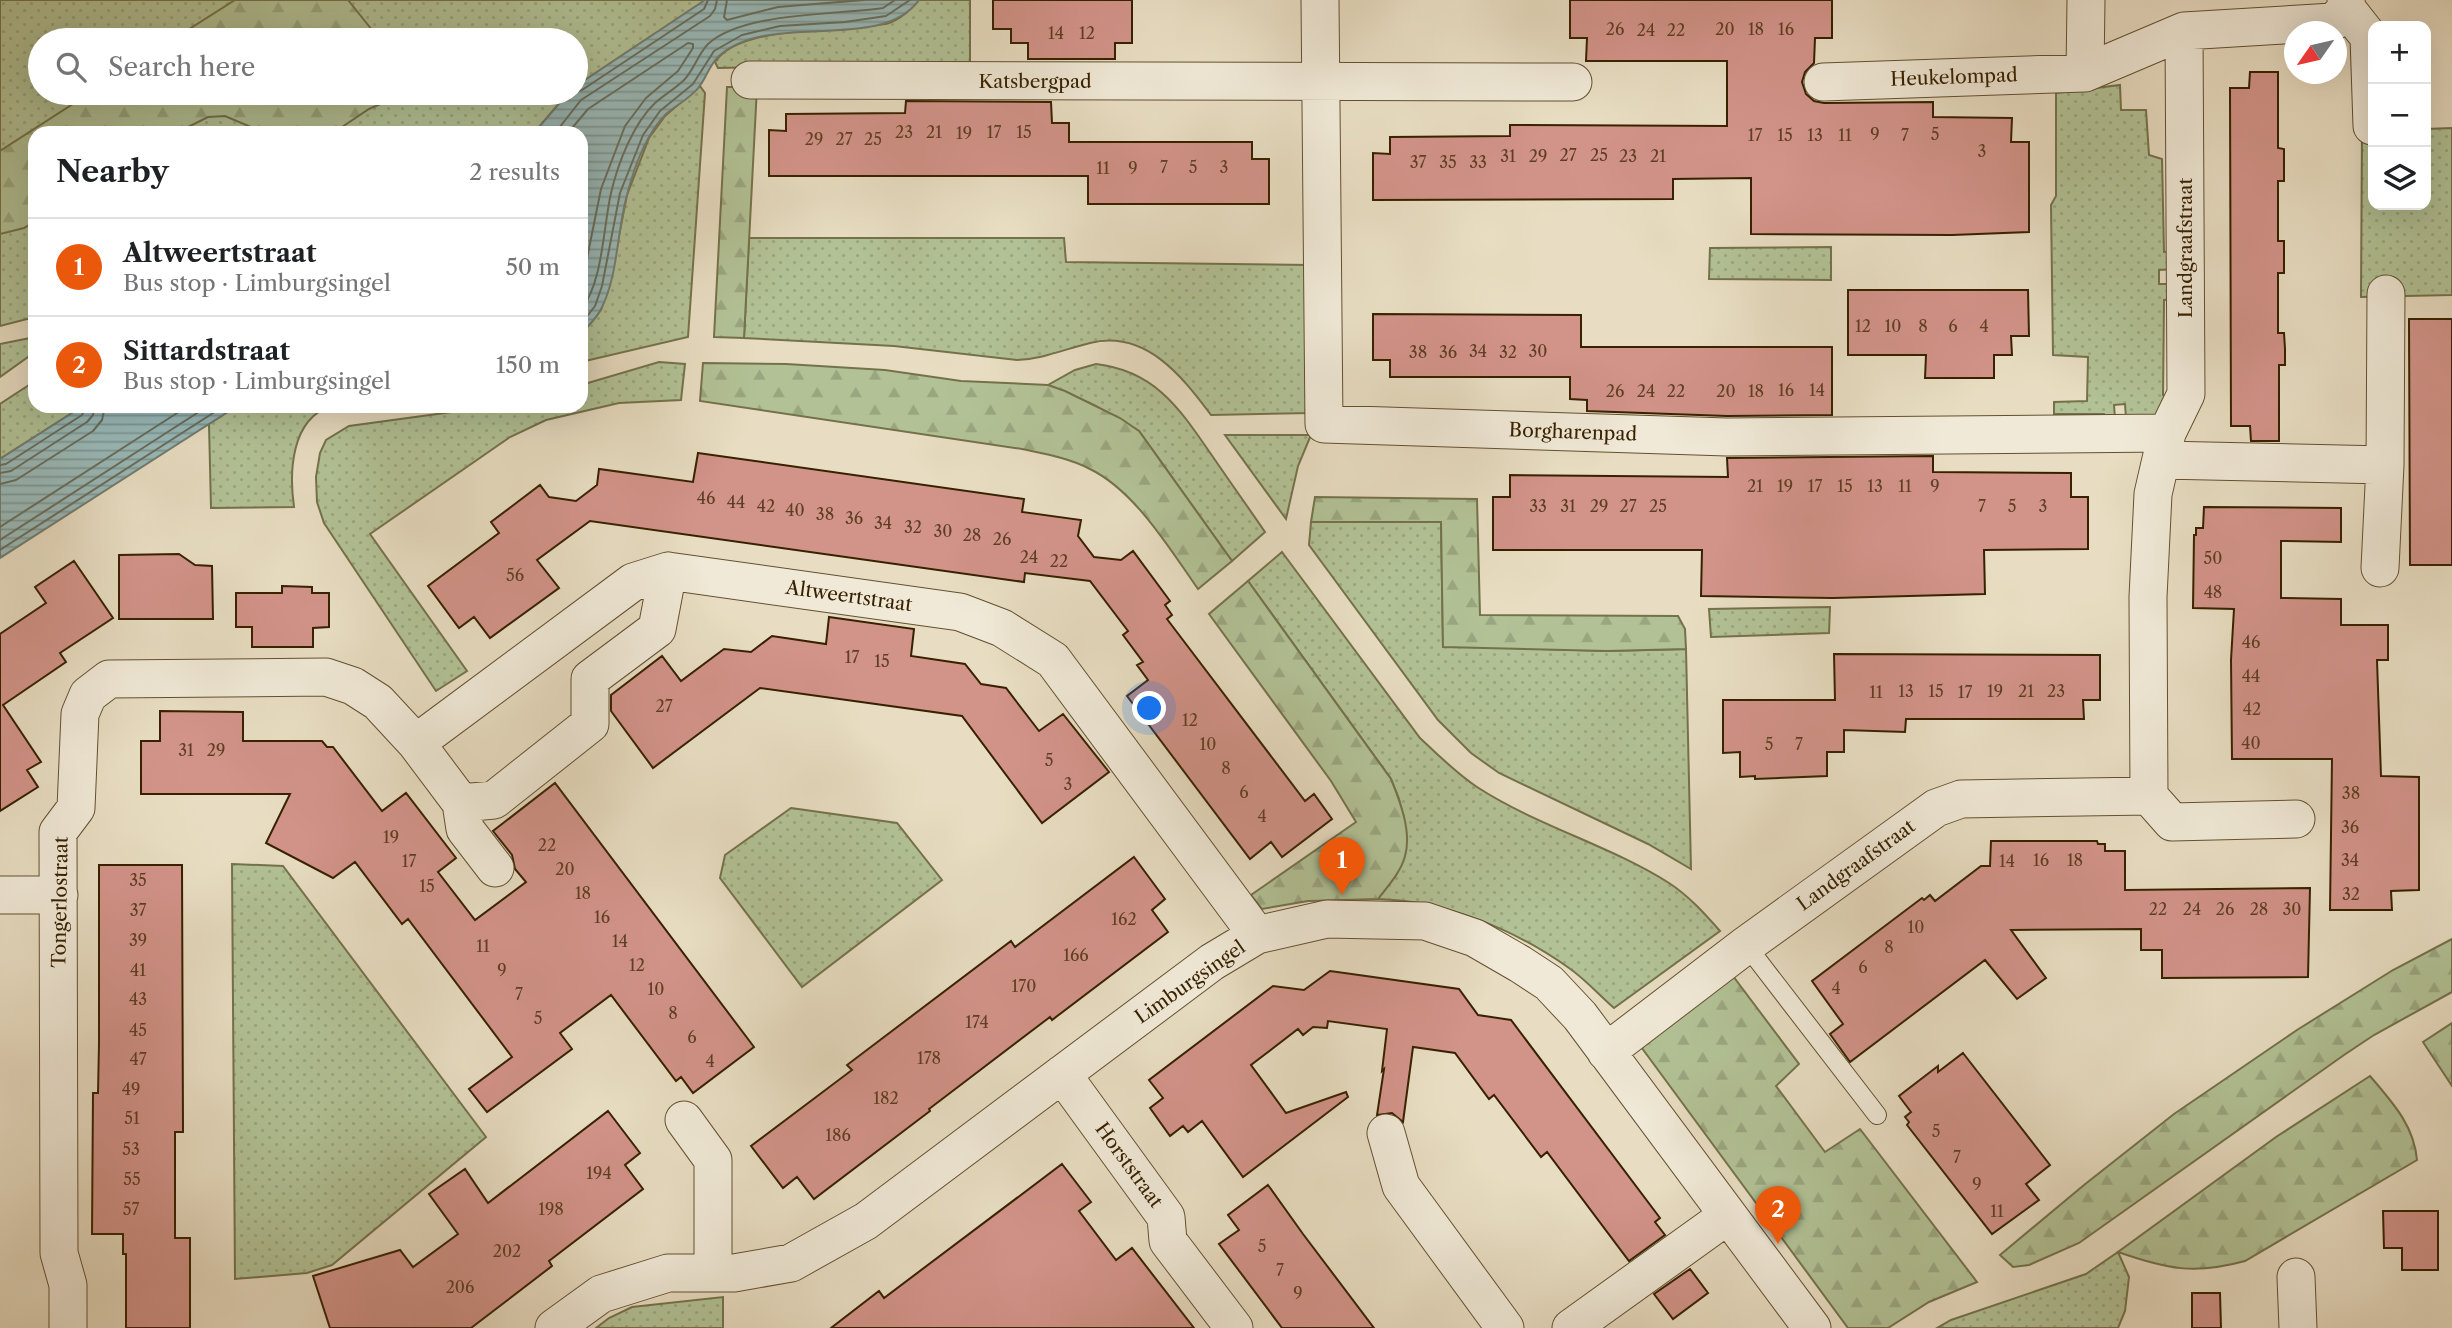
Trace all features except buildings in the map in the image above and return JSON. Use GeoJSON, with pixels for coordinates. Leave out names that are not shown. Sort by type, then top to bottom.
{"type":"FeatureCollection","features":[{"type":"Feature","properties":{"kind":"street"},"geometry":{"type":"LineString","coordinates":[[1320,0],[1320,80],[1573,82]]}},
{"type":"Feature","properties":{"kind":"street"},"geometry":{"type":"LineString","coordinates":[[2086,0],[2085,73],[2184,31],[2333,22],[2346,5],[2369,37],[2371,84]]}},
{"type":"Feature","properties":{"kind":"street","name":"Landgraafstraat"},"geometry":{"type":"LineString","coordinates":[[1606,1052],[1936,808],[1961,799],[2149,796],[2148,597],[2153,494],[2164,447],[2186,394],[2184,31]]}},
{"type":"Feature","properties":{"kind":"street","name":"Heukelompad"},"geometry":{"type":"LineString","coordinates":[[1823,82],[2085,73]]}},
{"type":"Feature","properties":{"kind":"street","name":"Katsbergpad"},"geometry":{"type":"LineString","coordinates":[[750,80],[1320,80]]}},
{"type":"Feature","properties":{"kind":"street","name":"Borgharenpad"},"geometry":{"type":"LineString","coordinates":[[1320,80],[1324,424],[2164,447]]}},
{"type":"Feature","properties":{"kind":"street"},"geometry":{"type":"LineString","coordinates":[[2380,568],[2385,465],[2386,294]]}},
{"type":"Feature","properties":{"kind":"street"},"geometry":{"type":"LineString","coordinates":[[2164,447],[2385,465]]}},
{"type":"Feature","properties":{"kind":"street"},"geometry":{"type":"LineString","coordinates":[[461,803],[494,800],[590,724],[590,679],[657,629],[668,571]]}},
{"type":"Feature","properties":{"kind":"street","name":"Altweertstraat"},"geometry":{"type":"LineString","coordinates":[[416,743],[633,582],[668,571],[960,612],[1002,628],[1053,660],[1257,935]]}},
{"type":"Feature","properties":{"kind":"street","name":"Tongerlostraat"},"geometry":{"type":"LineString","coordinates":[[68,1328],[68,1285],[59,1253],[58,832],[76,808],[80,714],[88,695],[109,679],[326,677],[353,686],[378,702],[416,743],[461,803],[465,828],[495,868]]}},
{"type":"Feature","properties":{"kind":"street"},"geometry":{"type":"LineString","coordinates":[[2149,796],[2172,822],[2296,818]]}},
{"type":"Feature","properties":{"kind":"street"},"geometry":{"type":"LineString","coordinates":[[0,895],[59,895]]}},
{"type":"Feature","properties":{"kind":"street","name":"Limburgsingel"},"geometry":{"type":"LineString","coordinates":[[554,1328],[601,1294],[668,1273],[734,1273],[791,1262],[857,1226],[1212,962],[1257,935],[1328,919],[1425,921],[1475,938],[1549,983],[1580,1016],[1812,1328]]}},
{"type":"Feature","properties":{"kind":"street","name":"Horststraat"},"geometry":{"type":"LineString","coordinates":[[1062,1074],[1166,1217],[1168,1241],[1234,1328]]}},
{"type":"Feature","properties":{"kind":"street"},"geometry":{"type":"LineString","coordinates":[[684,1120],[713,1160],[713,1273]]}},
{"type":"Feature","properties":{"kind":"street"},"geometry":{"type":"LineString","coordinates":[[1386,1133],[1401,1186],[1505,1328]]}},
{"type":"Feature","properties":{"kind":"street"},"geometry":{"type":"LineString","coordinates":[[1571,1328],[1727,1216]]}},
{"type":"Feature","properties":{"kind":"street"},"geometry":{"type":"LineString","coordinates":[[2295,1277],[2298,1328]]}},
{"type":"Feature","properties":{"kind":"lane"},"geometry":{"type":"LineString","coordinates":[[1746,946],[1877,1115]]}},
{"type":"Feature","properties":{"kind":"green space"},"geometry":{"type":"Polygon","coordinates":[[[0,0],[731,0],[656,33],[588,78],[588,28],[28,28],[28,105],[558,105],[540,126],[28,126],[28,319],[0,326],[0,0]]]}},
{"type":"Feature","properties":{"kind":"green space"},"geometry":{"type":"Polygon","coordinates":[[[235,0],[348,0],[370,28],[191,28],[235,0]]]}},
{"type":"Feature","properties":{"kind":"green space"},"geometry":{"type":"Polygon","coordinates":[[[919,0],[970,0],[970,62],[718,68],[715,62],[743,42],[763,37],[889,23],[906,13],[919,0]]]}},
{"type":"Feature","properties":{"kind":"green space"},"geometry":{"type":"Polygon","coordinates":[[[2120,85],[2121,110],[2146,110],[2149,155],[2162,159],[2164,252],[2175,251],[2176,269],[2159,270],[2159,284],[2176,284],[2176,299],[2164,300],[2163,395],[2174,404],[2163,418],[2126,418],[2125,404],[2114,405],[2115,418],[2106,418],[2104,414],[2054,414],[2054,402],[2087,401],[2088,357],[2053,355],[2051,205],[2056,196],[2056,93],[2120,85]]]}},
{"type":"Feature","properties":{"kind":"green space"},"geometry":{"type":"Polygon","coordinates":[[[700,86],[705,93],[688,337],[588,360],[588,326],[601,310],[609,287],[627,195],[649,138],[665,116],[700,86]]]}},
{"type":"Feature","properties":{"kind":"green space"},"geometry":{"type":"Polygon","coordinates":[[[727,87],[757,87],[744,338],[714,337],[727,87]]]}},
{"type":"Feature","properties":{"kind":"green space"},"geometry":{"type":"Polygon","coordinates":[[[71,105],[378,105],[344,126],[249,126],[225,116],[208,117],[190,126],[39,126],[71,105]]]}},
{"type":"Feature","properties":{"kind":"green space"},"geometry":{"type":"Polygon","coordinates":[[[2452,128],[2452,295],[2361,297],[2362,130],[2368,130],[2368,210],[2431,210],[2431,129],[2452,128]]]}},
{"type":"Feature","properties":{"kind":"green space"},"geometry":{"type":"Polygon","coordinates":[[[28,133],[28,226],[0,234],[0,151],[28,133]]]}},
{"type":"Feature","properties":{"kind":"green space"},"geometry":{"type":"Polygon","coordinates":[[[749,238],[1064,238],[1066,262],[1310,265],[1311,413],[1211,415],[1188,385],[1160,359],[1145,349],[1110,340],[1017,360],[894,346],[744,338],[749,238]]]}},
{"type":"Feature","properties":{"kind":"green space"},"geometry":{"type":"Polygon","coordinates":[[[1831,247],[1831,280],[1709,279],[1710,248],[1831,247]]]}},
{"type":"Feature","properties":{"kind":"green space"},"geometry":{"type":"Polygon","coordinates":[[[28,338],[28,357],[0,377],[0,344],[28,338]]]}},
{"type":"Feature","properties":{"kind":"green space"},"geometry":{"type":"Polygon","coordinates":[[[659,362],[685,364],[681,400],[619,403],[588,410],[588,383],[659,362]]]}},
{"type":"Feature","properties":{"kind":"green space"},"geometry":{"type":"Polygon","coordinates":[[[703,363],[786,364],[885,370],[961,381],[1048,385],[1065,391],[1120,418],[1139,431],[1232,561],[1198,589],[1137,506],[1106,479],[1082,465],[1022,449],[700,401],[703,363]]]}},
{"type":"Feature","properties":{"kind":"green space"},"geometry":{"type":"Polygon","coordinates":[[[1096,364],[1136,375],[1165,396],[1190,424],[1259,523],[1265,532],[1232,561],[1139,431],[1095,406],[1048,385],[1075,370],[1096,364]]]}},
{"type":"Feature","properties":{"kind":"green space"},"geometry":{"type":"Polygon","coordinates":[[[28,386],[28,413],[72,413],[0,459],[0,404],[28,386]]]}},
{"type":"Feature","properties":{"kind":"green space"},"geometry":{"type":"Polygon","coordinates":[[[226,413],[318,413],[300,434],[296,448],[292,478],[294,507],[211,508],[209,424],[226,413]]]}},
{"type":"Feature","properties":{"kind":"green space"},"geometry":{"type":"Polygon","coordinates":[[[445,413],[576,413],[546,420],[510,437],[370,534],[467,671],[436,691],[324,523],[317,502],[316,477],[320,453],[326,440],[349,426],[445,413]]]}},
{"type":"Feature","properties":{"kind":"green space"},"geometry":{"type":"Polygon","coordinates":[[[1225,435],[1311,435],[1298,466],[1286,519],[1225,435]]]}},
{"type":"Feature","properties":{"kind":"green space"},"geometry":{"type":"Polygon","coordinates":[[[1315,497],[1477,499],[1480,615],[1678,616],[1685,629],[1686,649],[1607,651],[1443,647],[1441,522],[1311,522],[1315,497]]]}},
{"type":"Feature","properties":{"kind":"green space"},"geometry":{"type":"Polygon","coordinates":[[[1311,522],[1441,522],[1443,646],[1607,651],[1686,649],[1691,869],[1648,844],[1499,773],[1471,753],[1438,720],[1309,545],[1311,522]]]}},
{"type":"Feature","properties":{"kind":"green space"},"geometry":{"type":"Polygon","coordinates":[[[1282,552],[1420,738],[1454,770],[1500,801],[1622,857],[1669,883],[1690,899],[1720,931],[1614,1008],[1569,968],[1526,941],[1454,911],[1378,899],[1396,875],[1406,830],[1399,799],[1391,779],[1248,581],[1282,552]]]}},
{"type":"Feature","properties":{"kind":"green space"},"geometry":{"type":"Polygon","coordinates":[[[1248,581],[1391,779],[1404,817],[1407,847],[1394,879],[1378,899],[1308,901],[1262,909],[1251,895],[1356,822],[1331,781],[1209,614],[1248,581]]]}},
{"type":"Feature","properties":{"kind":"green space"},"geometry":{"type":"Polygon","coordinates":[[[1830,607],[1829,633],[1711,637],[1709,609],[1830,607]]]}},
{"type":"Feature","properties":{"kind":"green space"},"geometry":{"type":"Polygon","coordinates":[[[791,808],[897,823],[942,880],[802,987],[720,878],[725,855],[791,808]]]}},
{"type":"Feature","properties":{"kind":"green space"},"geometry":{"type":"Polygon","coordinates":[[[232,864],[283,866],[486,1137],[332,1265],[307,1273],[235,1279],[232,864]]]}},
{"type":"Feature","properties":{"kind":"green space"},"geometry":{"type":"Polygon","coordinates":[[[2452,939],[2452,992],[2374,1035],[2344,1055],[2079,1243],[2029,1265],[2013,1267],[2000,1255],[2174,1114],[2297,1030],[2393,970],[2452,939]]]}},
{"type":"Feature","properties":{"kind":"green space"},"geometry":{"type":"Polygon","coordinates":[[[1730,972],[1799,1064],[1776,1086],[1825,1152],[1860,1129],[1977,1282],[1929,1302],[1888,1328],[1848,1328],[1636,1040],[1730,972]]]}},
{"type":"Feature","properties":{"kind":"green space"},"geometry":{"type":"Polygon","coordinates":[[[2452,1023],[2452,1086],[2423,1042],[2452,1023]]]}},
{"type":"Feature","properties":{"kind":"green space"},"geometry":{"type":"Polygon","coordinates":[[[2370,1076],[2407,1125],[2417,1160],[2245,1261],[2195,1269],[2151,1263],[2118,1252],[2276,1137],[2370,1076]]]}},
{"type":"Feature","properties":{"kind":"green space"},"geometry":{"type":"Polygon","coordinates":[[[2118,1252],[2129,1277],[2125,1311],[2118,1328],[1937,1328],[1951,1320],[2086,1274],[2118,1252]]]}},
{"type":"Feature","properties":{"kind":"green space"},"geometry":{"type":"Polygon","coordinates":[[[723,1297],[723,1328],[596,1328],[632,1307],[723,1297]]]}},
{"type":"Feature","properties":{"kind":"water"},"geometry":{"type":"Polygon","coordinates":[[[705,0],[919,0],[901,16],[878,25],[766,35],[740,43],[719,56],[696,91],[666,114],[647,141],[627,195],[607,296],[597,316],[588,326],[588,126],[540,126],[558,105],[588,105],[588,78],[705,0]]]}},
{"type":"Feature","properties":{"kind":"water"},"geometry":{"type":"Polygon","coordinates":[[[72,413],[226,413],[0,558],[0,459],[72,413]]]}},
{"type":"Feature","properties":{"kind":"place","name":"Altweertstraat"},"geometry":{"type":"Point","coordinates":[1342,895]}},
{"type":"Feature","properties":{"kind":"place","name":"Sittardstraat"},"geometry":{"type":"Point","coordinates":[1778,1244]}}]}
